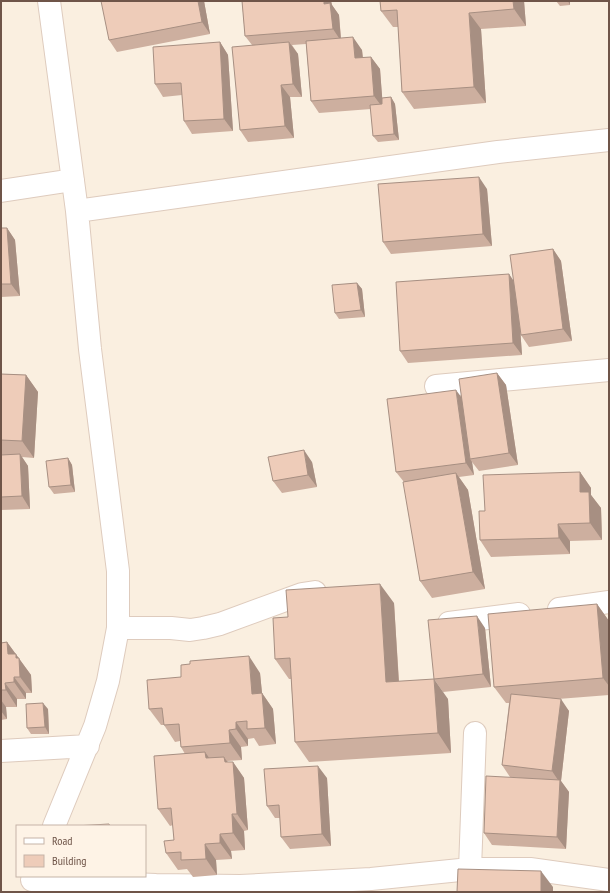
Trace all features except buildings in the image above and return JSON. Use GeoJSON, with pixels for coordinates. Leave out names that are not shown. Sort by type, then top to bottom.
{"type":"FeatureCollection","features":[{"type":"Feature","properties":{"kind":"street"},"geometry":{"type":"LineString","coordinates":[[49,1],[78,211],[90,349],[118,571],[118,628],[108,681],[96,726],[54,825]]}},
{"type":"Feature","properties":{"kind":"street"},"geometry":{"type":"LineString","coordinates":[[78,211],[490,153],[609,140]]}},
{"type":"Feature","properties":{"kind":"street"},"geometry":{"type":"LineString","coordinates":[[1,191],[73,180]]}},
{"type":"Feature","properties":{"kind":"street"},"geometry":{"type":"LineString","coordinates":[[436,386],[609,370]]}},
{"type":"Feature","properties":{"kind":"street"},"geometry":{"type":"LineString","coordinates":[[118,628],[171,628],[190,630],[203,628],[220,624],[302,594],[333,591]]}},
{"type":"Feature","properties":{"kind":"street"},"geometry":{"type":"LineString","coordinates":[[437,624],[609,602]]}},
{"type":"Feature","properties":{"kind":"street"},"geometry":{"type":"LineString","coordinates":[[470,869],[475,733]]}},
{"type":"Feature","properties":{"kind":"street"},"geometry":{"type":"LineString","coordinates":[[1,751],[88,746]]}},
{"type":"Feature","properties":{"kind":"street"},"geometry":{"type":"LineString","coordinates":[[30,883],[240,886],[371,879],[470,869],[530,869],[609,880]]}}]}
